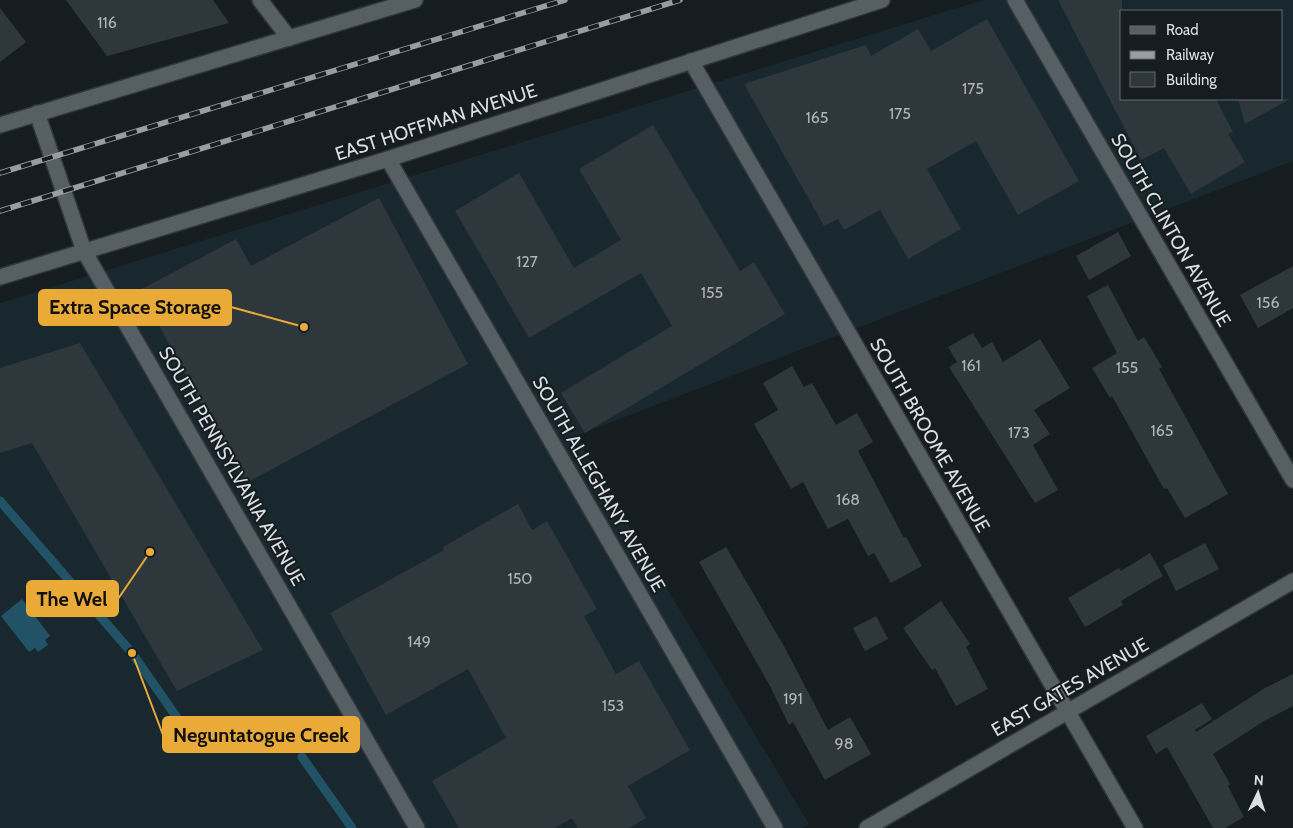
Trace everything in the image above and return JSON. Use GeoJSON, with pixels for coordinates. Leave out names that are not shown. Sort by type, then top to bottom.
{"type":"FeatureCollection","features":[{"type":"Feature","properties":{"kind":"street"},"geometry":{"type":"LineString","coordinates":[[260,0],[290,38]]}},
{"type":"Feature","properties":{"kind":"street"},"geometry":{"type":"LineString","coordinates":[[0,125],[415,0]]}},
{"type":"Feature","properties":{"kind":"street","name":"EAST HOFFMAN AVENUE"},"geometry":{"type":"LineString","coordinates":[[0,276],[388,159],[882,0]]}},
{"type":"Feature","properties":{"kind":"street","name":"SOUTH CLINTON AVENUE"},"geometry":{"type":"LineString","coordinates":[[1015,0],[1293,480]]}},
{"type":"Feature","properties":{"kind":"street","name":"SOUTH BROOME AVENUE"},"geometry":{"type":"LineString","coordinates":[[691,61],[1066,712],[1135,828]]}},
{"type":"Feature","properties":{"kind":"street","name":"SOUTH PENNSYLVANIA AVENUE"},"geometry":{"type":"LineString","coordinates":[[37,113],[84,251],[417,828]]}},
{"type":"Feature","properties":{"kind":"street","name":"SOUTH ALLEGHANY AVENUE"},"geometry":{"type":"LineString","coordinates":[[388,159],[775,828]]}},
{"type":"Feature","properties":{"kind":"street","name":"EAST GATES AVENUE"},"geometry":{"type":"LineString","coordinates":[[867,828],[1293,581]]}},
{"type":"Feature","properties":{"kind":"shaded area"},"geometry":{"type":"Polygon","coordinates":[[[983,0],[1293,0],[1293,161],[575,436],[809,824],[801,828],[0,828],[0,303],[983,0]]]}},
{"type":"Feature","properties":{"kind":"water"},"geometry":{"type":"Polygon","coordinates":[[[22,599],[50,636],[45,640],[48,645],[38,652],[35,648],[29,652],[1,616],[22,599]]]}},
{"type":"Feature","properties":{"kind":"building"},"geometry":{"type":"Polygon","coordinates":[[[66,0],[213,0],[229,23],[107,56],[66,0]]]}},
{"type":"Feature","properties":{"kind":"building"},"geometry":{"type":"Polygon","coordinates":[[[1058,0],[1122,0],[1122,10],[1120,10],[1120,100],[1217,100],[1233,132],[1228,134],[1245,162],[1191,194],[1164,148],[1141,160],[1058,0]]]}},
{"type":"Feature","properties":{"kind":"building"},"geometry":{"type":"Polygon","coordinates":[[[0,8],[26,42],[0,62],[0,8]]]}},
{"type":"Feature","properties":{"kind":"building"},"geometry":{"type":"Polygon","coordinates":[[[987,19],[1079,181],[1018,215],[976,141],[927,169],[961,229],[908,259],[880,210],[844,230],[838,219],[824,226],[744,84],[866,45],[871,56],[918,29],[931,51],[987,19]]]}},
{"type":"Feature","properties":{"kind":"building"},"geometry":{"type":"Polygon","coordinates":[[[1290,99],[1245,124],[1238,100],[1290,99]]]}},
{"type":"Feature","properties":{"kind":"building"},"geometry":{"type":"Polygon","coordinates":[[[653,125],[740,271],[754,262],[785,314],[585,433],[561,393],[672,326],[641,273],[529,338],[455,211],[519,173],[574,268],[621,240],[579,169],[653,125]]]}},
{"type":"Feature","properties":{"kind":"building"},"geometry":{"type":"Polygon","coordinates":[[[379,198],[468,364],[244,484],[140,290],[236,239],[251,266],[379,198]]]}},
{"type":"Feature","properties":{"kind":"building"},"geometry":{"type":"Polygon","coordinates":[[[1118,232],[1131,256],[1089,280],[1076,256],[1118,232]]]}},
{"type":"Feature","properties":{"kind":"building"},"geometry":{"type":"Polygon","coordinates":[[[1293,266],[1293,308],[1258,328],[1240,295],[1293,266]]]}},
{"type":"Feature","properties":{"kind":"building"},"geometry":{"type":"Polygon","coordinates":[[[1108,285],[1138,341],[1144,337],[1162,367],[1159,369],[1228,494],[1185,518],[1167,488],[1164,489],[1112,396],[1110,398],[1092,368],[1117,353],[1087,296],[1108,285]]]}},
{"type":"Feature","properties":{"kind":"building"},"geometry":{"type":"Polygon","coordinates":[[[973,333],[982,348],[992,342],[1003,362],[1040,339],[1070,388],[1034,410],[1050,434],[1033,445],[1058,490],[1035,503],[949,367],[957,362],[948,347],[973,333]]]}},
{"type":"Feature","properties":{"kind":"building"},"geometry":{"type":"Polygon","coordinates":[[[80,343],[263,650],[177,691],[32,443],[0,453],[0,368],[80,343]]]}},
{"type":"Feature","properties":{"kind":"building"},"geometry":{"type":"Polygon","coordinates":[[[792,366],[804,387],[812,383],[836,425],[857,413],[873,442],[858,451],[904,538],[906,537],[922,566],[891,583],[874,553],[868,556],[848,519],[828,529],[803,482],[791,489],[754,424],[778,410],[763,383],[792,366]]]}},
{"type":"Feature","properties":{"kind":"building"},"geometry":{"type":"Polygon","coordinates":[[[518,504],[532,530],[547,521],[597,609],[584,616],[616,674],[639,661],[690,750],[628,786],[646,818],[629,828],[578,828],[572,818],[555,828],[459,828],[432,781],[506,738],[468,669],[386,715],[330,613],[444,550],[443,547],[518,504]]]}},
{"type":"Feature","properties":{"kind":"building"},"geometry":{"type":"Polygon","coordinates":[[[1205,543],[1219,569],[1176,591],[1163,565],[1205,543]]]}},
{"type":"Feature","properties":{"kind":"building"},"geometry":{"type":"Polygon","coordinates":[[[726,547],[785,648],[828,730],[850,717],[871,754],[825,780],[793,722],[789,725],[770,686],[699,562],[726,547]]]}},
{"type":"Feature","properties":{"kind":"building"},"geometry":{"type":"Polygon","coordinates":[[[1150,553],[1163,576],[1121,601],[1123,605],[1085,627],[1068,598],[1119,568],[1121,571],[1150,553]]]}},
{"type":"Feature","properties":{"kind":"building"},"geometry":{"type":"Polygon","coordinates":[[[941,601],[970,644],[966,647],[988,689],[956,706],[935,668],[932,670],[903,628],[941,601]]]}},
{"type":"Feature","properties":{"kind":"building"},"geometry":{"type":"Polygon","coordinates":[[[876,616],[888,639],[865,651],[853,628],[876,616]]]}},
{"type":"Feature","properties":{"kind":"building"},"geometry":{"type":"Polygon","coordinates":[[[1293,674],[1293,706],[1264,721],[1213,754],[1230,784],[1228,786],[1244,817],[1225,828],[1213,828],[1167,747],[1156,754],[1146,736],[1202,703],[1212,719],[1195,730],[1196,732],[1265,688],[1293,674]]]}},
{"type":"Feature","properties":{"kind":"waterway"},"geometry":{"type":"LineString","coordinates":[[0,501],[132,653],[182,725]]}},
{"type":"Feature","properties":{"kind":"waterway"},"geometry":{"type":"LineString","coordinates":[[302,757],[352,828]]}},
{"type":"Feature","properties":{"kind":"railway"},"geometry":{"type":"LineString","coordinates":[[0,173],[565,0]]}},
{"type":"Feature","properties":{"kind":"railway"},"geometry":{"type":"LineString","coordinates":[[0,211],[680,0]]}},
{"type":"Feature","properties":{"kind":"place","name":"Extra Space Storage"},"geometry":{"type":"Point","coordinates":[304,327]}},
{"type":"Feature","properties":{"kind":"place","name":"The Wel"},"geometry":{"type":"Point","coordinates":[150,552]}},
{"type":"Feature","properties":{"kind":"place","name":"Neguntatogue Creek"},"geometry":{"type":"Point","coordinates":[132,653]}}]}
